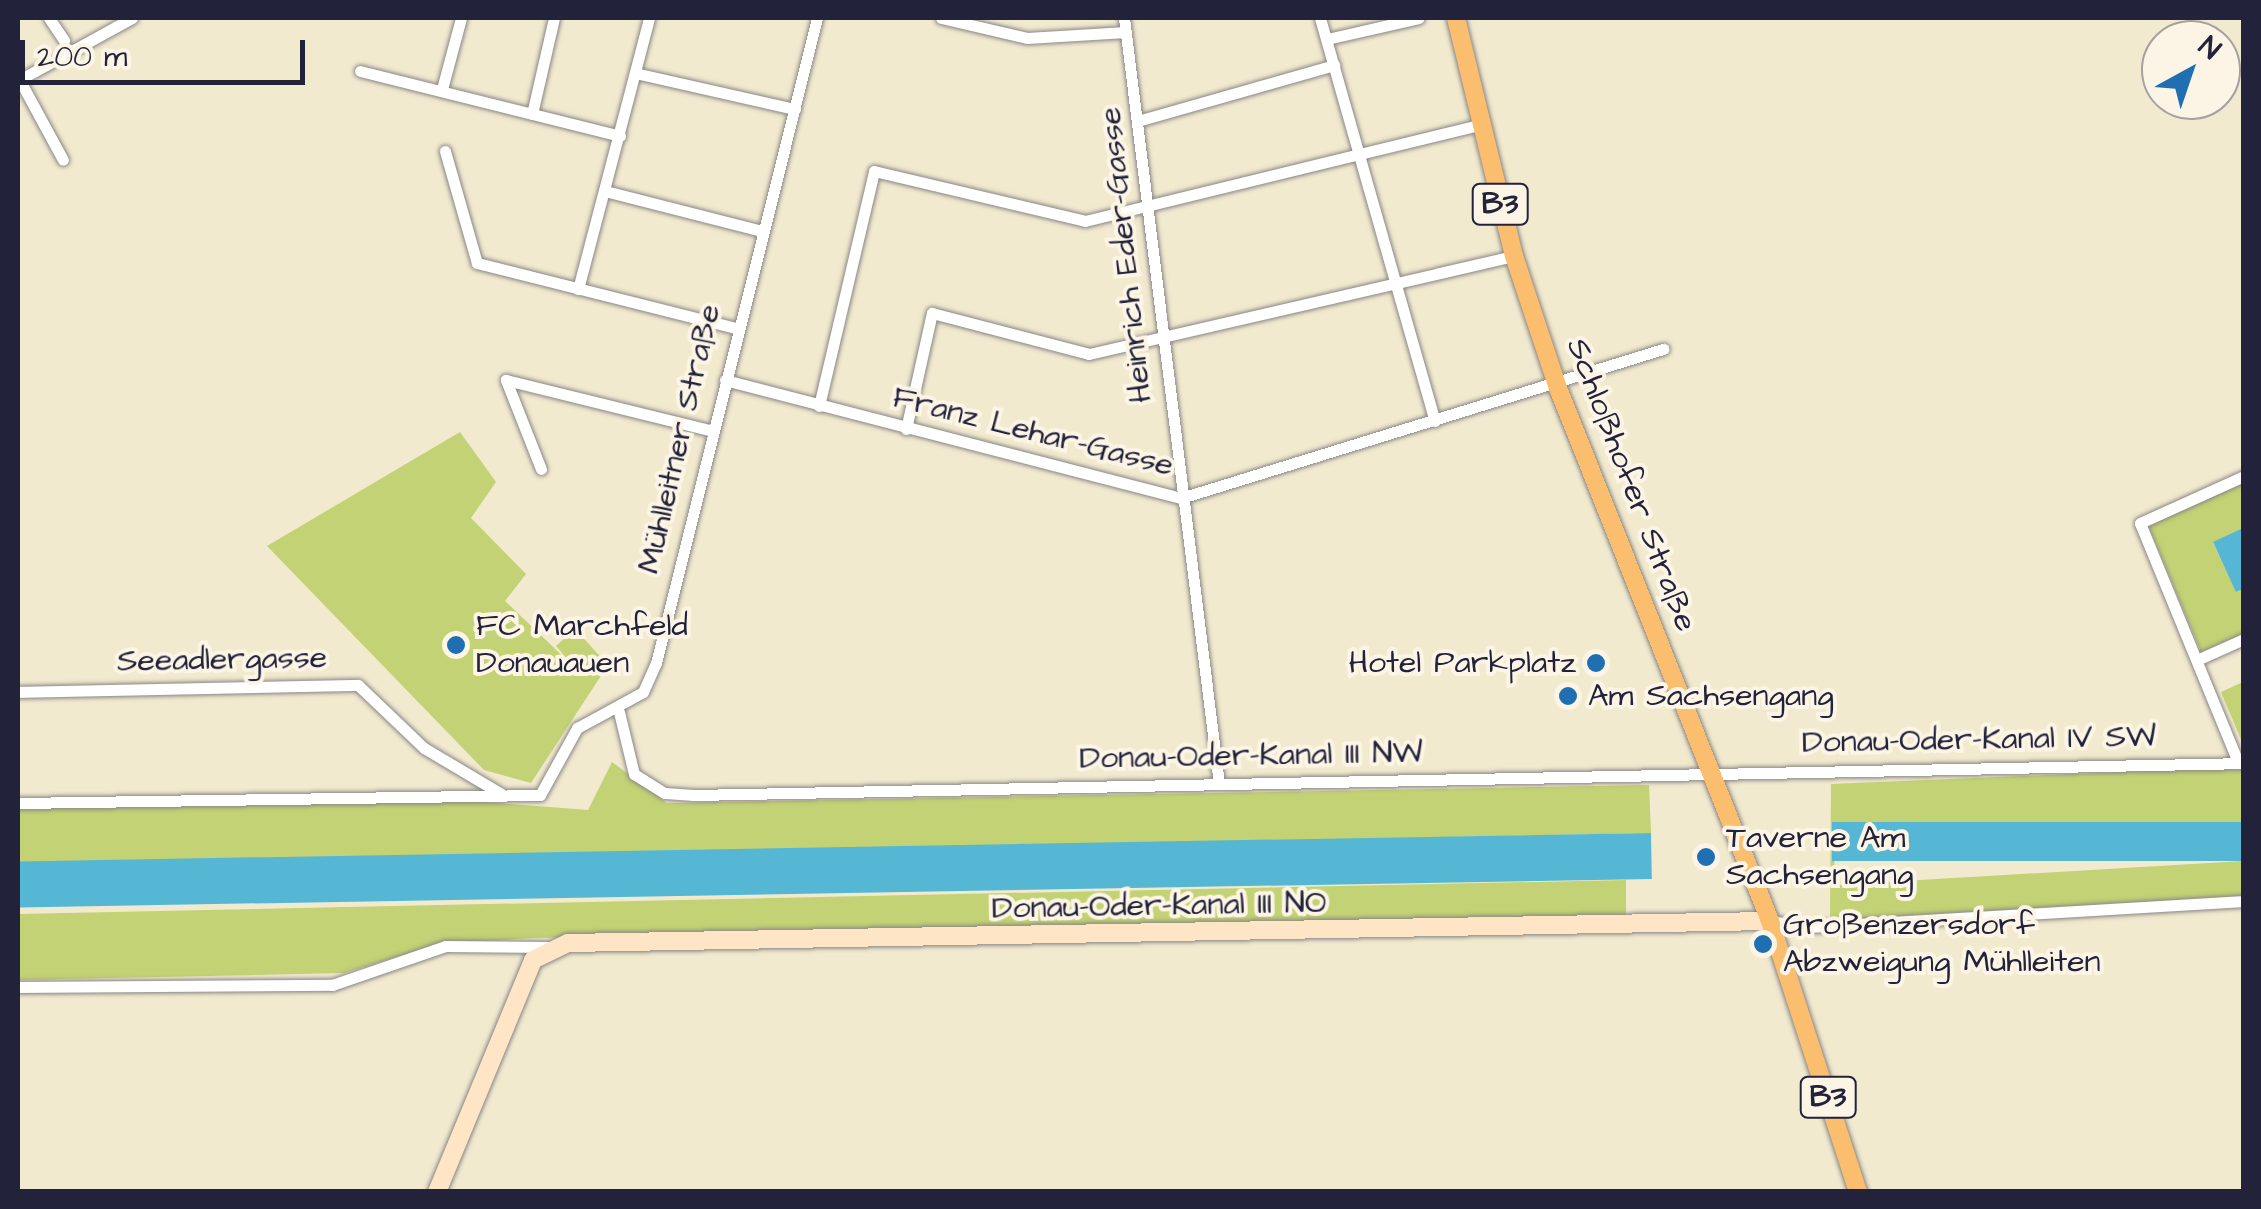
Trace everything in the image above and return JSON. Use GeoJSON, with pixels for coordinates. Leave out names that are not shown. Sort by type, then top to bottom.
{"type":"FeatureCollection","features":[{"type":"Feature","properties":{"kind":"main road","name":"Schloßhofer Straße"},"geometry":{"type":"LineString","coordinates":[[1456,18],[1514,256],[1558,388],[1770,922],[1858,1192]]}},
{"type":"Feature","properties":{"kind":"street"},"geometry":{"type":"LineString","coordinates":[[50,18],[64,40]]}},
{"type":"Feature","properties":{"kind":"street"},"geometry":{"type":"LineString","coordinates":[[63,160],[18,78],[132,18]]}},
{"type":"Feature","properties":{"kind":"street"},"geometry":{"type":"LineString","coordinates":[[442,89],[461,18]]}},
{"type":"Feature","properties":{"kind":"street"},"geometry":{"type":"LineString","coordinates":[[532,114],[554,18]]}},
{"type":"Feature","properties":{"kind":"street"},"geometry":{"type":"LineString","coordinates":[[578,289],[649,18]]}},
{"type":"Feature","properties":{"kind":"street","name":"Mühlleitner Straße"},"geometry":{"type":"LineString","coordinates":[[508,798],[540,795],[578,728],[619,712],[656,663],[736,328],[817,18]]}},
{"type":"Feature","properties":{"kind":"street"},"geometry":{"type":"LineString","coordinates":[[940,18],[1027,38],[1126,32]]}},
{"type":"Feature","properties":{"kind":"street","name":"Heinrich Eder-Gasse"},"geometry":{"type":"LineString","coordinates":[[1124,18],[1140,120],[1181,498],[1218,784]]}},
{"type":"Feature","properties":{"kind":"street"},"geometry":{"type":"LineString","coordinates":[[1320,18],[1362,155],[1434,421]]}},
{"type":"Feature","properties":{"kind":"street"},"geometry":{"type":"LineString","coordinates":[[1327,39],[1419,18]]}},
{"type":"Feature","properties":{"kind":"street"},"geometry":{"type":"LineString","coordinates":[[1140,120],[1334,64]]}},
{"type":"Feature","properties":{"kind":"street"},"geometry":{"type":"LineString","coordinates":[[360,71],[620,136]]}},
{"type":"Feature","properties":{"kind":"street"},"geometry":{"type":"LineString","coordinates":[[636,74],[795,109]]}},
{"type":"Feature","properties":{"kind":"street"},"geometry":{"type":"LineString","coordinates":[[819,406],[874,171],[1085,221],[1148,210],[1480,125]]}},
{"type":"Feature","properties":{"kind":"street"},"geometry":{"type":"LineString","coordinates":[[444,151],[470,259],[736,328]]}},
{"type":"Feature","properties":{"kind":"street"},"geometry":{"type":"LineString","coordinates":[[605,190],[762,231]]}},
{"type":"Feature","properties":{"kind":"street"},"geometry":{"type":"LineString","coordinates":[[906,429],[932,313],[1088,354],[1514,256]]}},
{"type":"Feature","properties":{"kind":"street","name":"Franz Lehar-Gasse"},"geometry":{"type":"LineString","coordinates":[[725,380],[1181,498],[1434,421],[1558,388],[1663,348]]}},
{"type":"Feature","properties":{"kind":"street"},"geometry":{"type":"LineString","coordinates":[[541,469],[506,380],[714,431]]}},
{"type":"Feature","properties":{"kind":"street"},"geometry":{"type":"LineString","coordinates":[[2241,763],[2140,523],[2244,476]]}},
{"type":"Feature","properties":{"kind":"street"},"geometry":{"type":"LineString","coordinates":[[2199,659],[2244,639]]}},
{"type":"Feature","properties":{"kind":"street","name":"Seeadlergasse"},"geometry":{"type":"LineString","coordinates":[[18,692],[358,685],[424,748],[508,798]]}},
{"type":"Feature","properties":{"kind":"street","name":"Donau-Oder-Kanal III NW"},"geometry":{"type":"LineString","coordinates":[[619,712],[634,774],[665,793],[1715,776]]}},
{"type":"Feature","properties":{"kind":"street","name":"Donau-Oder-Kanal IV SW"},"geometry":{"type":"LineString","coordinates":[[1715,776],[2241,763]]}},
{"type":"Feature","properties":{"kind":"street"},"geometry":{"type":"LineString","coordinates":[[18,803],[508,798]]}},
{"type":"Feature","properties":{"kind":"street"},"geometry":{"type":"LineString","coordinates":[[1770,922],[2022,914],[2244,901]]}},
{"type":"Feature","properties":{"kind":"street","name":"Donau-Oder-Kanal III NO"},"geometry":{"type":"LineString","coordinates":[[549,947],[1770,922]]}},
{"type":"Feature","properties":{"kind":"street"},"geometry":{"type":"LineString","coordinates":[[18,987],[332,985],[445,946],[549,947]]}},
{"type":"Feature","properties":{"kind":"street"},"geometry":{"type":"LineString","coordinates":[[436,1192],[524,980],[549,947]]}},
{"type":"Feature","properties":{"kind":"green space","name":"FC Marchfeld Donauauen"},"geometry":{"type":"Polygon","coordinates":[[[460,432],[496,482],[471,518],[526,574],[505,601],[575,668],[556,646],[575,629],[608,665],[531,783],[484,770],[267,546],[460,432]]]}},
{"type":"Feature","properties":{"kind":"green space"},"geometry":{"type":"Polygon","coordinates":[[[2243,482],[2243,528],[2213,543],[2237,592],[2243,589],[2243,634],[2201,652],[2148,525],[2243,482]]]}},
{"type":"Feature","properties":{"kind":"green space"},"geometry":{"type":"Polygon","coordinates":[[[2243,682],[2243,744],[2221,692],[2243,682]]]}},
{"type":"Feature","properties":{"kind":"green space"},"geometry":{"type":"Polygon","coordinates":[[[612,762],[667,803],[1649,785],[1651,833],[18,866],[18,807],[447,799],[588,810],[612,762]]]}},
{"type":"Feature","properties":{"kind":"green space"},"geometry":{"type":"Polygon","coordinates":[[[2243,767],[2243,822],[1834,848],[1835,885],[2243,861],[2243,896],[1830,920],[1831,784],[2243,767]]]}},
{"type":"Feature","properties":{"kind":"green space"},"geometry":{"type":"Polygon","coordinates":[[[1626,880],[1626,923],[534,938],[439,944],[344,973],[18,980],[18,914],[1626,880]]]}},
{"type":"Feature","properties":{"kind":"water"},"geometry":{"type":"Polygon","coordinates":[[[2243,528],[2243,589],[2236,592],[2213,542],[2243,528]]]}},
{"type":"Feature","properties":{"kind":"water"},"geometry":{"type":"Polygon","coordinates":[[[1832,822],[2243,822],[2243,861],[1832,861],[1832,822]]]}},
{"type":"Feature","properties":{"kind":"water"},"geometry":{"type":"Polygon","coordinates":[[[1651,833],[1652,879],[19,907],[18,861],[1651,833]]]}},
{"type":"Feature","properties":{"kind":"place","name":"FC Marchfeld Donauauen"},"geometry":{"type":"Point","coordinates":[456,645]}},
{"type":"Feature","properties":{"kind":"place","name":"Hotel Parkplatz"},"geometry":{"type":"Point","coordinates":[1596,663]}},
{"type":"Feature","properties":{"kind":"place","name":"Am Sachsengang"},"geometry":{"type":"Point","coordinates":[1568,696]}},
{"type":"Feature","properties":{"kind":"place","name":"Taverne Am Sachsengang"},"geometry":{"type":"Point","coordinates":[1706,857]}},
{"type":"Feature","properties":{"kind":"place","name":"Großenzersdorf Abzweigung Mühlleiten"},"geometry":{"type":"Point","coordinates":[1763,944]}}]}
